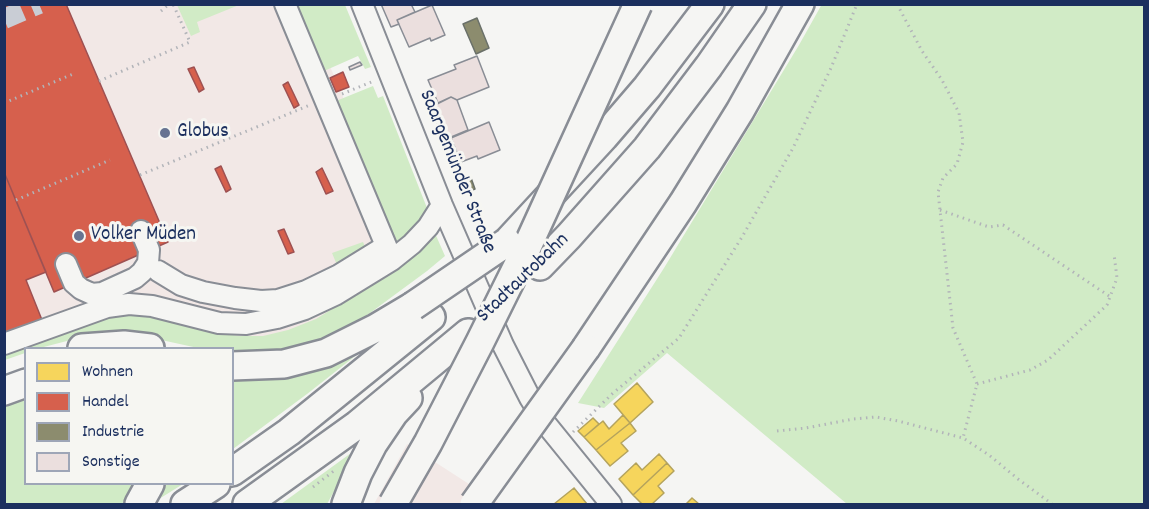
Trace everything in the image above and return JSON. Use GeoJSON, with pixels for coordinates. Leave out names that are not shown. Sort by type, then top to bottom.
{"type":"FeatureCollection","features":[{"type":"Feature","properties":{"kind":"highway"},"geometry":{"type":"LineString","coordinates":[[393,504],[428,443],[528,245],[638,4]]}},
{"type":"Feature","properties":{"kind":"highway","name":"Stadtautobahn"},"geometry":{"type":"LineString","coordinates":[[422,312],[507,242],[647,87],[710,4]]}},
{"type":"Feature","properties":{"kind":"highway","name":"Stadtautobahn"},"geometry":{"type":"LineString","coordinates":[[247,504],[357,425],[468,333],[540,266],[646,148],[709,66],[752,4]]}},
{"type":"Feature","properties":{"kind":"highway"},"geometry":{"type":"LineString","coordinates":[[474,504],[586,348],[683,203],[740,111],[800,4]]}},
{"type":"Feature","properties":{"kind":"highway"},"geometry":{"type":"LineString","coordinates":[[234,366],[284,364],[326,353],[376,328],[422,312]]}},
{"type":"Feature","properties":{"kind":"highway"},"geometry":{"type":"LineString","coordinates":[[234,471],[298,425],[422,312]]}},
{"type":"Feature","properties":{"kind":"highway"},"geometry":{"type":"LineString","coordinates":[[346,504],[373,444],[394,413],[468,333]]}},
{"type":"Feature","properties":{"kind":"highway"},"geometry":{"type":"LineString","coordinates":[[96,347],[124,345],[141,347]]}},
{"type":"Feature","properties":{"kind":"highway"},"geometry":{"type":"LineString","coordinates":[[4,372],[24,366]]}},
{"type":"Feature","properties":{"kind":"highway"},"geometry":{"type":"LineString","coordinates":[[4,390],[24,384]]}},
{"type":"Feature","properties":{"kind":"highway"},"geometry":{"type":"LineString","coordinates":[[138,504],[149,485]]}},
{"type":"Feature","properties":{"kind":"highway"},"geometry":{"type":"LineString","coordinates":[[185,504],[213,485]]}},
{"type":"Feature","properties":{"kind":"street"},"geometry":{"type":"LineString","coordinates":[[285,4],[389,253]]}},
{"type":"Feature","properties":{"kind":"street","name":"Saargemünder Straße"},"geometry":{"type":"LineString","coordinates":[[362,4],[442,205],[503,345],[546,424],[611,504]]}},
{"type":"Feature","properties":{"kind":"street"},"geometry":{"type":"LineString","coordinates":[[158,271],[181,285],[204,292],[244,299],[278,300],[306,291],[412,244],[428,227],[442,205]]}},
{"type":"Feature","properties":{"kind":"street"},"geometry":{"type":"LineString","coordinates":[[66,264],[74,283],[92,294],[135,278],[148,262],[149,250],[141,231]]}},
{"type":"Feature","properties":{"kind":"street"},"geometry":{"type":"LineString","coordinates":[[4,344],[107,307],[129,304],[152,306],[219,323],[246,324],[277,318],[305,309],[335,295],[389,253]]}},
{"type":"Feature","properties":{"kind":"street"},"geometry":{"type":"LineString","coordinates":[[474,504],[530,398]]}},
{"type":"Feature","properties":{"kind":"path"},"geometry":{"type":"LineString","coordinates":[[161,11],[169,4]]}},
{"type":"Feature","properties":{"kind":"path"},"geometry":{"type":"LineString","coordinates":[[99,81],[190,42],[174,4]]}},
{"type":"Feature","properties":{"kind":"path"},"geometry":{"type":"LineString","coordinates":[[561,443],[612,394],[679,338],[742,237],[793,148],[831,68],[857,4]]}},
{"type":"Feature","properties":{"kind":"path"},"geometry":{"type":"LineString","coordinates":[[897,4],[959,113],[963,142],[957,164],[943,178],[938,192],[953,328],[977,384],[963,438]]}},
{"type":"Feature","properties":{"kind":"path"},"geometry":{"type":"LineString","coordinates":[[4,103],[74,74]]}},
{"type":"Feature","properties":{"kind":"path"},"geometry":{"type":"LineString","coordinates":[[140,176],[312,104],[382,78]]}},
{"type":"Feature","properties":{"kind":"path"},"geometry":{"type":"LineString","coordinates":[[16,200],[110,160]]}},
{"type":"Feature","properties":{"kind":"path"},"geometry":{"type":"LineString","coordinates":[[940,210],[989,227],[1003,225],[1109,296]]}},
{"type":"Feature","properties":{"kind":"path"},"geometry":{"type":"LineString","coordinates":[[977,384],[1030,370],[1048,360],[1107,305],[1116,278],[1114,254]]}},
{"type":"Feature","properties":{"kind":"path"},"geometry":{"type":"LineString","coordinates":[[777,431],[876,417],[963,438],[989,455],[1052,504]]}},
{"type":"Feature","properties":{"kind":"path"},"geometry":{"type":"LineString","coordinates":[[313,487],[341,465]]}},
{"type":"Feature","properties":{"kind":"shaded area","name":"Globus"},"geometry":{"type":"Polygon","coordinates":[[[4,5],[304,5],[412,260],[309,332],[262,344],[130,320],[5,353],[4,5]]]}},
{"type":"Feature","properties":{"kind":"shaded area"},"geometry":{"type":"Polygon","coordinates":[[[407,444],[500,504],[374,504],[407,444]]]}},
{"type":"Feature","properties":{"kind":"green space"},"geometry":{"type":"Polygon","coordinates":[[[822,4],[1144,5],[1144,504],[847,504],[667,353],[604,408],[578,403],[664,268],[822,4]]]}},
{"type":"Feature","properties":{"kind":"green space"},"geometry":{"type":"Polygon","coordinates":[[[177,5],[239,5],[197,22],[200,32],[191,36],[177,5]]]}},
{"type":"Feature","properties":{"kind":"green space"},"geometry":{"type":"Polygon","coordinates":[[[295,5],[345,5],[371,67],[365,69],[358,56],[324,71],[295,5]]]}},
{"type":"Feature","properties":{"kind":"green space"},"geometry":{"type":"Polygon","coordinates":[[[373,86],[378,98],[383,96],[427,208],[421,223],[397,244],[336,101],[373,86]]]}},
{"type":"Feature","properties":{"kind":"green space"},"geometry":{"type":"Polygon","coordinates":[[[434,231],[445,256],[351,327],[322,342],[291,351],[234,355],[234,347],[193,347],[143,336],[86,336],[44,347],[24,347],[24,353],[5,360],[5,352],[115,312],[164,316],[215,332],[239,336],[263,336],[288,330],[316,319],[395,268],[434,231]]]}},
{"type":"Feature","properties":{"kind":"green space"},"geometry":{"type":"Polygon","coordinates":[[[363,242],[366,249],[337,265],[332,253],[363,242]]]}},
{"type":"Feature","properties":{"kind":"green space"},"geometry":{"type":"Polygon","coordinates":[[[373,342],[234,448],[234,377],[373,342]]]}},
{"type":"Feature","properties":{"kind":"green space"},"geometry":{"type":"Polygon","coordinates":[[[24,392],[24,485],[136,485],[122,504],[5,504],[4,400],[24,392]]]}},
{"type":"Feature","properties":{"kind":"green space"},"geometry":{"type":"Polygon","coordinates":[[[358,448],[327,504],[281,504],[358,448]]]}},
{"type":"Feature","properties":{"kind":"green space"},"geometry":{"type":"Polygon","coordinates":[[[160,485],[181,485],[151,504],[160,485]]]}},
{"type":"Feature","properties":{"kind":"building: Wohnen"},"geometry":{"type":"Polygon","coordinates":[[[637,383],[653,402],[630,423],[614,404],[637,383]]]}},
{"type":"Feature","properties":{"kind":"building: Wohnen"},"geometry":{"type":"Polygon","coordinates":[[[623,415],[630,423],[596,450],[584,437],[603,421],[609,429],[623,415]]]}},
{"type":"Feature","properties":{"kind":"building: Wohnen"},"geometry":{"type":"Polygon","coordinates":[[[593,418],[599,424],[584,437],[578,431],[593,418]]]}},
{"type":"Feature","properties":{"kind":"building: Wohnen"},"geometry":{"type":"Polygon","coordinates":[[[630,423],[636,431],[621,443],[628,451],[610,466],[596,450],[630,423]]]}},
{"type":"Feature","properties":{"kind":"building: Wohnen"},"geometry":{"type":"Polygon","coordinates":[[[659,454],[667,463],[633,495],[619,479],[636,463],[642,470],[659,454]]]}},
{"type":"Feature","properties":{"kind":"building: Wohnen"},"geometry":{"type":"Polygon","coordinates":[[[667,463],[674,471],[658,486],[664,493],[652,504],[642,504],[633,495],[667,463]]]}},
{"type":"Feature","properties":{"kind":"building: Wohnen"},"geometry":{"type":"Polygon","coordinates":[[[574,488],[587,504],[554,504],[574,488]]]}},
{"type":"Feature","properties":{"kind":"building: Wohnen"},"geometry":{"type":"Polygon","coordinates":[[[692,498],[699,504],[686,504],[692,498]]]}},
{"type":"Feature","properties":{"kind":"building: Handel"},"geometry":{"type":"Polygon","coordinates":[[[10,4],[66,4],[168,242],[54,292],[4,172],[4,7],[10,4]]]}},
{"type":"Feature","properties":{"kind":"building: Handel"},"geometry":{"type":"Polygon","coordinates":[[[194,67],[204,89],[199,92],[188,69],[194,67]]]}},
{"type":"Feature","properties":{"kind":"building: Handel"},"geometry":{"type":"Polygon","coordinates":[[[343,72],[349,87],[336,92],[330,78],[343,72]]]}},
{"type":"Feature","properties":{"kind":"building: Handel"},"geometry":{"type":"Polygon","coordinates":[[[288,82],[299,105],[294,108],[283,85],[288,82]]]}},
{"type":"Feature","properties":{"kind":"building: Handel"},"geometry":{"type":"Polygon","coordinates":[[[221,166],[231,189],[226,192],[215,169],[221,166]]]}},
{"type":"Feature","properties":{"kind":"building: Handel"},"geometry":{"type":"Polygon","coordinates":[[[322,168],[333,191],[326,194],[316,172],[322,168]]]}},
{"type":"Feature","properties":{"kind":"building: Handel"},"geometry":{"type":"Polygon","coordinates":[[[4,172],[46,272],[26,280],[42,320],[4,334],[4,172]]]}},
{"type":"Feature","properties":{"kind":"building: Handel"},"geometry":{"type":"Polygon","coordinates":[[[284,229],[294,252],[288,254],[278,231],[284,229]]]}},
{"type":"Feature","properties":{"kind":"building: Industrie"},"geometry":{"type":"Polygon","coordinates":[[[477,18],[489,48],[476,54],[463,24],[477,18]]]}},
{"type":"Feature","properties":{"kind":"building: Industrie"},"geometry":{"type":"Polygon","coordinates":[[[470,175],[475,189],[463,194],[457,180],[470,175]]]}},
{"type":"Feature","properties":{"kind":"building: Sonstige"},"geometry":{"type":"Polygon","coordinates":[[[381,4],[411,4],[415,12],[397,20],[399,24],[391,27],[381,4]]]}},
{"type":"Feature","properties":{"kind":"building: Sonstige"},"geometry":{"type":"Polygon","coordinates":[[[432,5],[445,35],[431,41],[430,38],[409,47],[397,20],[432,5]]]}},
{"type":"Feature","properties":{"kind":"building: Sonstige"},"geometry":{"type":"Polygon","coordinates":[[[477,56],[489,87],[457,100],[451,97],[438,103],[428,80],[456,69],[454,65],[477,56]]]}},
{"type":"Feature","properties":{"kind":"building: Sonstige"},"geometry":{"type":"Polygon","coordinates":[[[360,62],[362,65],[350,70],[349,67],[360,62]]]}},
{"type":"Feature","properties":{"kind":"building: Sonstige"},"geometry":{"type":"Polygon","coordinates":[[[451,97],[457,100],[468,130],[444,140],[431,107],[451,97]]]}},
{"type":"Feature","properties":{"kind":"building: Sonstige"},"geometry":{"type":"Polygon","coordinates":[[[489,122],[500,150],[478,159],[477,156],[461,162],[451,138],[489,122]]]}},
{"type":"Feature","properties":{"kind":"tunnel"},"geometry":{"type":"LineString","coordinates":[[4,19],[39,4]]}},
{"type":"Feature","properties":{"kind":"place","name":"Globus"},"geometry":{"type":"Point","coordinates":[165,133]}},
{"type":"Feature","properties":{"kind":"place","name":"Volker Müden"},"geometry":{"type":"Point","coordinates":[79,236]}}]}
